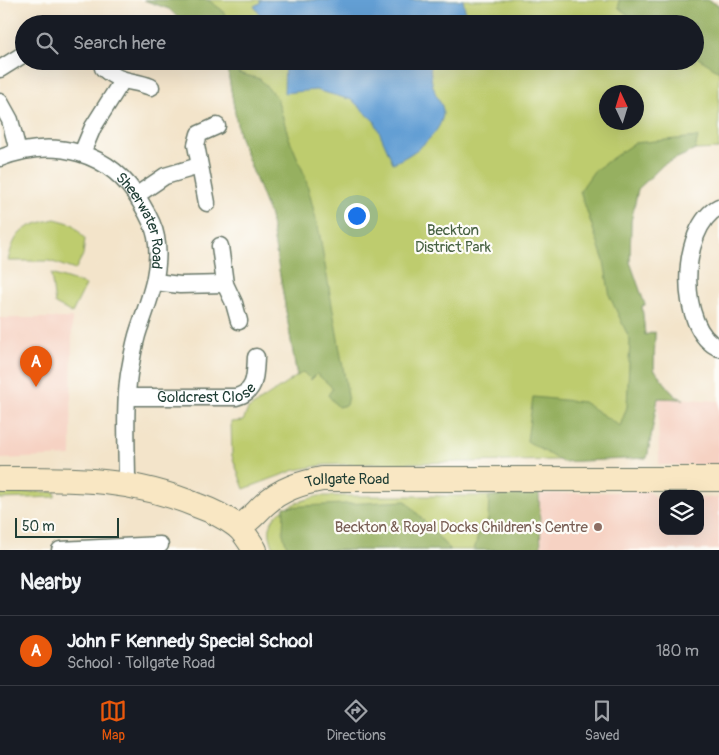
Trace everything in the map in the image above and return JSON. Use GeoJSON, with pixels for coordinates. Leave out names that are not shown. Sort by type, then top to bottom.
{"type":"FeatureCollection","features":[{"type":"Feature","properties":{"kind":"street"},"geometry":{"type":"LineString","coordinates":[[0,69],[15,60]]}},
{"type":"Feature","properties":{"kind":"street"},"geometry":{"type":"LineString","coordinates":[[106,70],[122,81],[136,81],[151,88]]}},
{"type":"Feature","properties":{"kind":"street"},"geometry":{"type":"LineString","coordinates":[[82,153],[93,127],[122,81]]}},
{"type":"Feature","properties":{"kind":"street"},"geometry":{"type":"LineString","coordinates":[[0,102],[10,120],[18,151]]}},
{"type":"Feature","properties":{"kind":"street"},"geometry":{"type":"LineString","coordinates":[[207,204],[196,145],[199,134],[217,126]]}},
{"type":"Feature","properties":{"kind":"street","name":"Sheerwater Road"},"geometry":{"type":"LineString","coordinates":[[0,158],[18,151],[55,148],[82,153],[118,172],[137,195],[150,217],[156,237],[155,282],[132,357],[128,398],[127,484]]}},
{"type":"Feature","properties":{"kind":"street"},"geometry":{"type":"LineString","coordinates":[[137,195],[165,176],[199,166]]}},
{"type":"Feature","properties":{"kind":"street"},"geometry":{"type":"LineString","coordinates":[[719,207],[705,219],[694,239],[689,260],[689,281],[691,310],[704,336],[719,348]]}},
{"type":"Feature","properties":{"kind":"street"},"geometry":{"type":"LineString","coordinates":[[220,246],[225,284],[234,303],[239,321]]}},
{"type":"Feature","properties":{"kind":"street"},"geometry":{"type":"LineString","coordinates":[[155,282],[180,285],[225,284]]}},
{"type":"Feature","properties":{"kind":"street","name":"Goldcrest Close"},"geometry":{"type":"LineString","coordinates":[[128,398],[236,397],[244,395],[251,389],[254,381],[256,357]]}},
{"type":"Feature","properties":{"kind":"street"},"geometry":{"type":"LineString","coordinates":[[0,479],[81,479],[127,484],[168,493],[202,507],[238,527],[255,550]]}},
{"type":"Feature","properties":{"kind":"street","name":"Tollgate Road"},"geometry":{"type":"LineString","coordinates":[[238,527],[251,521],[263,505],[278,494],[306,482],[322,479],[719,479]]}},
{"type":"Feature","properties":{"kind":"street"},"geometry":{"type":"LineString","coordinates":[[60,550],[160,545]]}},
{"type":"Feature","properties":{"kind":"shaded area"},"geometry":{"type":"Polygon","coordinates":[[[0,318],[72,318],[71,456],[0,459],[0,318]]]}},
{"type":"Feature","properties":{"kind":"shaded area"},"geometry":{"type":"Polygon","coordinates":[[[658,397],[719,401],[719,465],[659,465],[658,397]]]}},
{"type":"Feature","properties":{"kind":"shaded area","name":"Beckton & Royal Docks Children's Centre"},"geometry":{"type":"Polygon","coordinates":[[[648,491],[659,497],[659,535],[704,535],[704,498],[719,498],[719,550],[541,550],[539,494],[648,491]]]}},
{"type":"Feature","properties":{"kind":"green space","name":"Beckton District Park"},"geometry":{"type":"Polygon","coordinates":[[[144,0],[707,0],[719,5],[719,149],[695,150],[664,164],[638,189],[631,221],[630,262],[645,305],[642,306],[645,335],[655,332],[654,369],[675,396],[684,399],[658,398],[647,458],[324,465],[295,470],[244,489],[232,456],[231,422],[243,421],[248,409],[297,376],[270,216],[239,135],[228,70],[704,70],[704,15],[175,15],[169,9],[144,0]]]}},
{"type":"Feature","properties":{"kind":"green space"},"geometry":{"type":"Polygon","coordinates":[[[144,0],[208,0],[222,10],[225,15],[175,15],[169,9],[144,0]]]}},
{"type":"Feature","properties":{"kind":"green space"},"geometry":{"type":"Polygon","coordinates":[[[619,0],[707,0],[719,5],[719,71],[704,62],[704,15],[628,15],[619,8],[619,0]]]}},
{"type":"Feature","properties":{"kind":"green space"},"geometry":{"type":"Polygon","coordinates":[[[228,70],[238,70],[238,73],[260,79],[277,98],[289,138],[305,176],[319,231],[348,396],[346,405],[338,407],[328,395],[333,388],[317,374],[311,380],[303,372],[297,376],[270,216],[239,135],[228,70]]]}},
{"type":"Feature","properties":{"kind":"green space"},"geometry":{"type":"Polygon","coordinates":[[[698,137],[695,150],[664,164],[638,189],[631,221],[630,262],[645,305],[642,306],[645,335],[655,332],[654,369],[675,396],[684,399],[658,398],[647,458],[562,462],[527,441],[533,397],[583,402],[620,426],[627,407],[630,340],[610,297],[604,261],[580,191],[594,171],[634,143],[698,137]]]}},
{"type":"Feature","properties":{"kind":"green space"},"geometry":{"type":"Polygon","coordinates":[[[55,219],[73,224],[85,239],[83,255],[75,270],[50,261],[8,261],[18,235],[29,227],[55,219]]]}},
{"type":"Feature","properties":{"kind":"green space"},"geometry":{"type":"Polygon","coordinates":[[[51,274],[86,285],[72,313],[55,304],[51,274]]]}},
{"type":"Feature","properties":{"kind":"green space"},"geometry":{"type":"Polygon","coordinates":[[[0,492],[55,492],[55,497],[0,499],[0,492]]]}},
{"type":"Feature","properties":{"kind":"green space"},"geometry":{"type":"Polygon","coordinates":[[[539,494],[541,550],[474,550],[479,532],[488,520],[489,496],[539,494]]]}},
{"type":"Feature","properties":{"kind":"green space"},"geometry":{"type":"Polygon","coordinates":[[[319,496],[516,496],[530,550],[275,550],[270,538],[270,527],[273,519],[280,512],[298,502],[319,496]]]}},
{"type":"Feature","properties":{"kind":"green space"},"geometry":{"type":"Polygon","coordinates":[[[406,501],[450,550],[288,550],[283,534],[284,507],[406,501]]]}},
{"type":"Feature","properties":{"kind":"water"},"geometry":{"type":"Polygon","coordinates":[[[260,0],[463,0],[466,15],[260,15],[254,6],[260,3],[260,0]]]}},
{"type":"Feature","properties":{"kind":"water"},"geometry":{"type":"Polygon","coordinates":[[[285,70],[431,70],[435,92],[443,110],[442,118],[439,127],[426,142],[409,155],[393,163],[375,122],[352,100],[316,90],[284,93],[285,70]]]}},
{"type":"Feature","properties":{"kind":"place","name":"John F Kennedy Special School"},"geometry":{"type":"Point","coordinates":[36,387]}},
{"type":"Feature","properties":{"kind":"place","name":"Beckton & Royal Docks Children's Centre"},"geometry":{"type":"Point","coordinates":[598,527]}}]}
